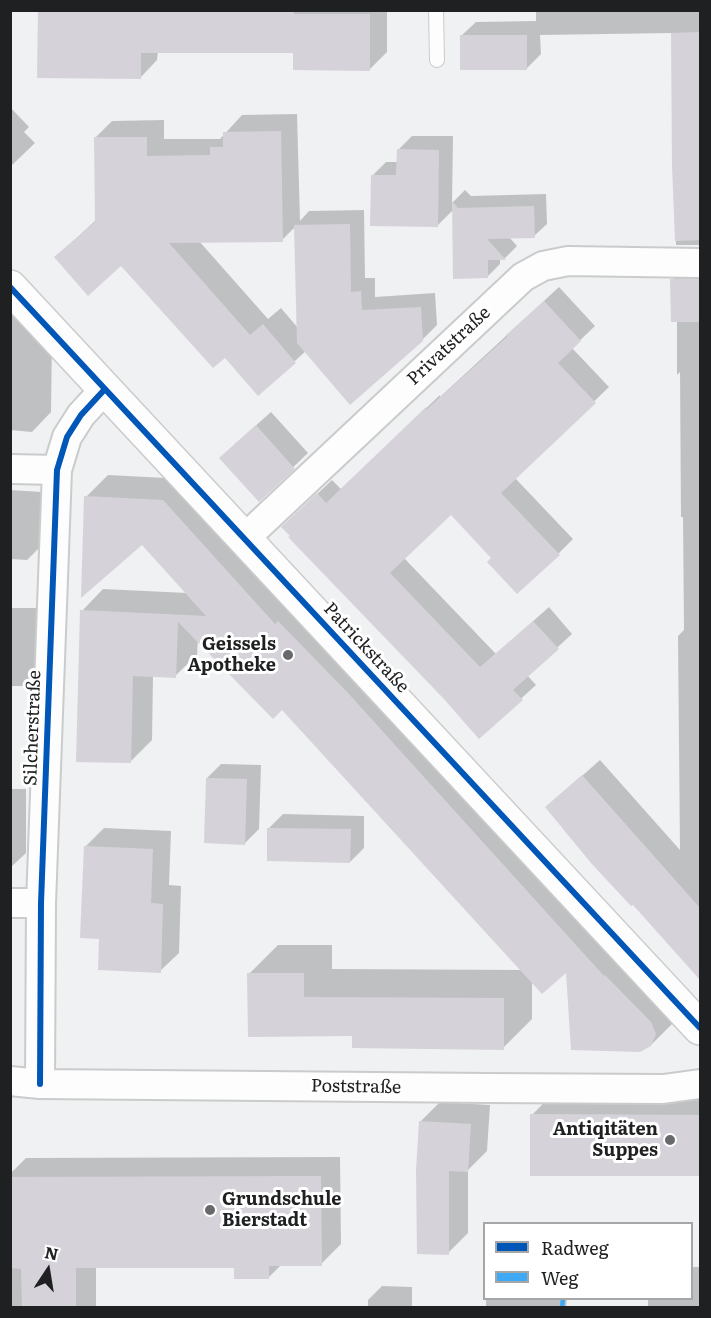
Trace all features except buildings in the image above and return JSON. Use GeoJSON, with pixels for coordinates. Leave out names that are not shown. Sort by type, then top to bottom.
{"type":"FeatureCollection","features":[{"type":"Feature","properties":{"kind":"main road","name":"Patrickstraße"},"geometry":{"type":"LineString","coordinates":[[10,287],[700,1028]]}},
{"type":"Feature","properties":{"kind":"street","name":"Privatstraße"},"geometry":{"type":"LineString","coordinates":[[244,539],[523,277],[543,266],[568,261],[700,263]]}},
{"type":"Feature","properties":{"kind":"street","name":"Silcherstraße"},"geometry":{"type":"LineString","coordinates":[[40,1084],[41,903],[57,470],[67,437],[81,415],[105,389]]}},
{"type":"Feature","properties":{"kind":"street"},"geometry":{"type":"LineString","coordinates":[[10,469],[57,470]]}},
{"type":"Feature","properties":{"kind":"street"},"geometry":{"type":"LineString","coordinates":[[10,903],[41,903]]}},
{"type":"Feature","properties":{"kind":"street","name":"Poststraße"},"geometry":{"type":"LineString","coordinates":[[10,1081],[40,1084],[652,1089],[700,1084]]}},
{"type":"Feature","properties":{"kind":"lane"},"geometry":{"type":"LineString","coordinates":[[436,10],[437,60]]}},
{"type":"Feature","properties":{"kind":"marked path"},"geometry":{"type":"LineString","coordinates":[[562,1308],[563,1300]]}},
{"type":"Feature","properties":{"kind":"cycle path"},"geometry":{"type":"LineString","coordinates":[[10,287],[700,1028]]}},
{"type":"Feature","properties":{"kind":"cycle path"},"geometry":{"type":"LineString","coordinates":[[40,1084],[41,903],[57,470],[67,437],[81,415],[105,389]]}},
{"type":"Feature","properties":{"kind":"place","name":"Geissels Apotheke"},"geometry":{"type":"Point","coordinates":[288,655]}},
{"type":"Feature","properties":{"kind":"place","name":"Antiqitäten Suppes"},"geometry":{"type":"Point","coordinates":[670,1140]}},
{"type":"Feature","properties":{"kind":"place","name":"Grundschule Bierstadt"},"geometry":{"type":"Point","coordinates":[210,1210]}}]}
